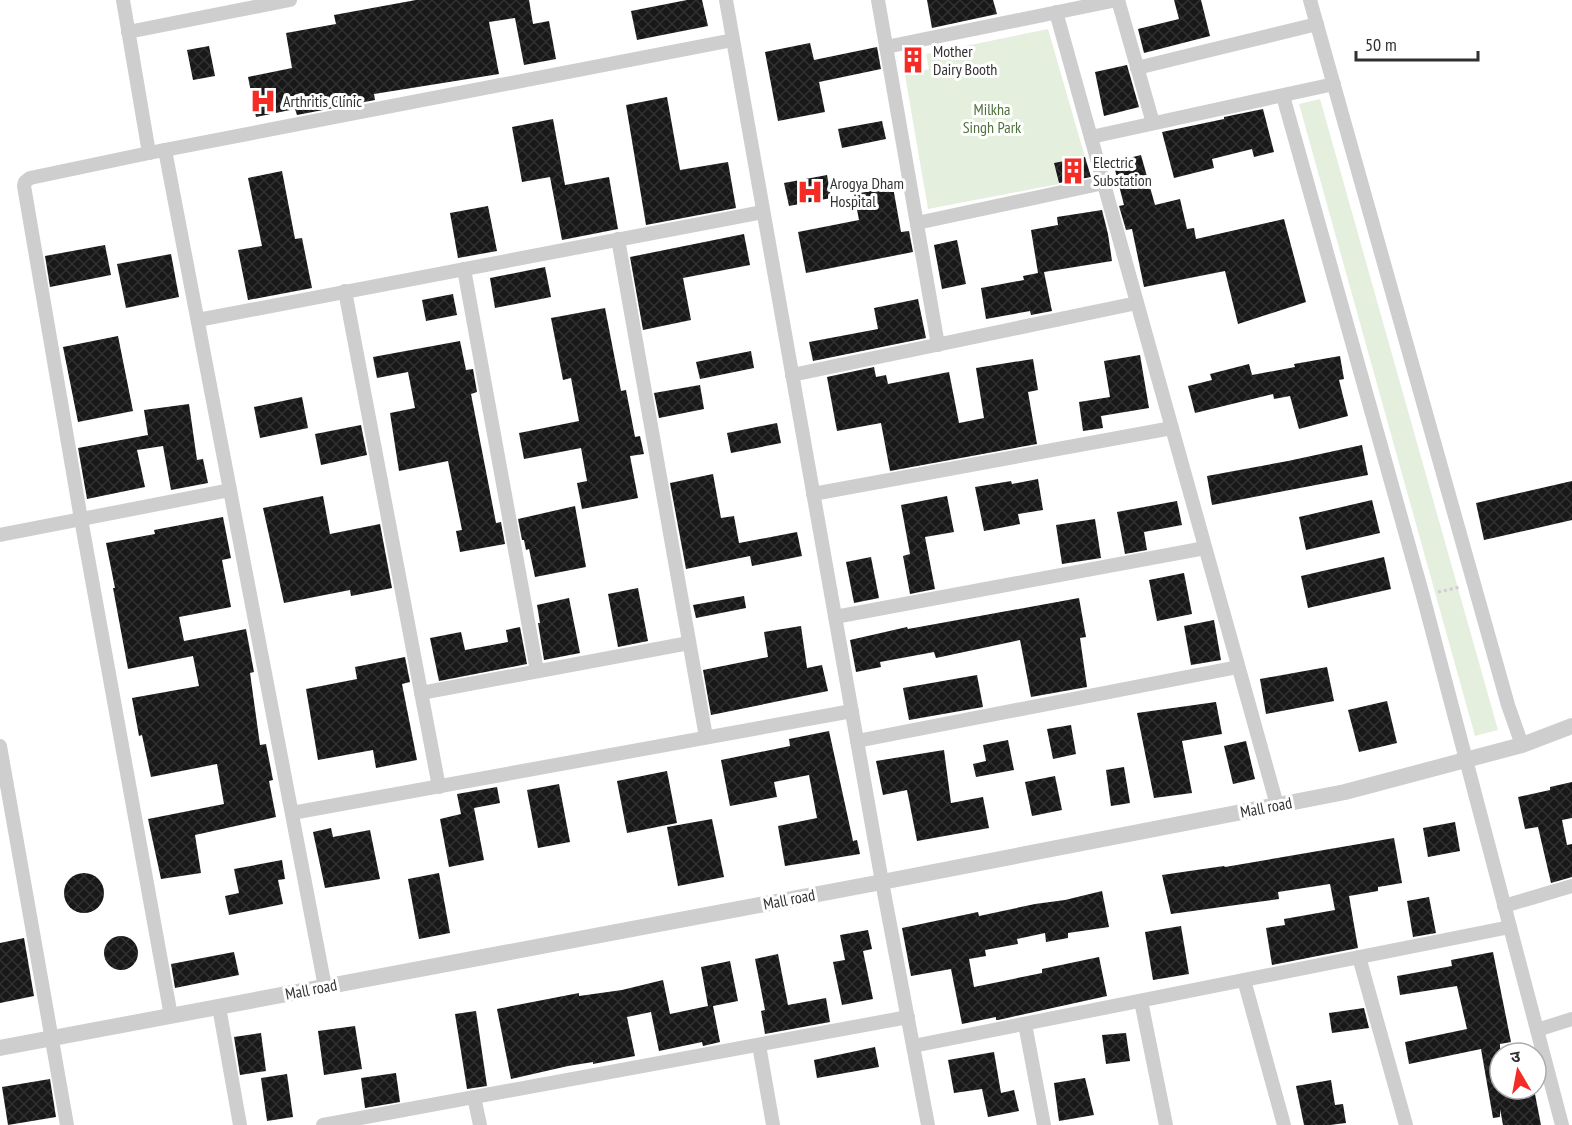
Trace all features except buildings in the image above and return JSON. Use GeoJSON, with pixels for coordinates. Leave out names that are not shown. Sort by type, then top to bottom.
{"type":"FeatureCollection","features":[{"type":"Feature","properties":{"kind":"street"},"geometry":{"type":"LineString","coordinates":[[123,0],[149,153]]}},
{"type":"Feature","properties":{"kind":"street"},"geometry":{"type":"LineString","coordinates":[[128,32],[290,0]]}},
{"type":"Feature","properties":{"kind":"street"},"geometry":{"type":"LineString","coordinates":[[726,0],[882,882],[928,1125]]}},
{"type":"Feature","properties":{"kind":"street"},"geometry":{"type":"LineString","coordinates":[[878,0],[938,345]]}},
{"type":"Feature","properties":{"kind":"street"},"geometry":{"type":"LineString","coordinates":[[886,46],[1118,0],[1153,123]]}},
{"type":"Feature","properties":{"kind":"street"},"geometry":{"type":"LineString","coordinates":[[1310,0],[1508,705],[1522,746]]}},
{"type":"Feature","properties":{"kind":"street"},"geometry":{"type":"LineString","coordinates":[[1056,12],[1277,805]]}},
{"type":"Feature","properties":{"kind":"street"},"geometry":{"type":"LineString","coordinates":[[1137,68],[1317,24]]}},
{"type":"Feature","properties":{"kind":"street"},"geometry":{"type":"LineString","coordinates":[[171,1016],[81,519],[25,182],[30,178],[149,153],[733,40]]}},
{"type":"Feature","properties":{"kind":"street"},"geometry":{"type":"LineString","coordinates":[[1091,137],[1334,84]]}},
{"type":"Feature","properties":{"kind":"street"},"geometry":{"type":"LineString","coordinates":[[1283,96],[1423,596],[1562,1125]]}},
{"type":"Feature","properties":{"kind":"street"},"geometry":{"type":"LineString","coordinates":[[165,150],[325,987]]}},
{"type":"Feature","properties":{"kind":"street"},"geometry":{"type":"LineString","coordinates":[[917,223],[1104,183]]}},
{"type":"Feature","properties":{"kind":"street"},"geometry":{"type":"LineString","coordinates":[[198,320],[764,212]]}},
{"type":"Feature","properties":{"kind":"street"},"geometry":{"type":"LineString","coordinates":[[618,239],[706,738]]}},
{"type":"Feature","properties":{"kind":"street"},"geometry":{"type":"LineString","coordinates":[[464,269],[537,671]]}},
{"type":"Feature","properties":{"kind":"street"},"geometry":{"type":"LineString","coordinates":[[345,291],[438,786]]}},
{"type":"Feature","properties":{"kind":"street"},"geometry":{"type":"LineString","coordinates":[[792,375],[1137,303]]}},
{"type":"Feature","properties":{"kind":"street"},"geometry":{"type":"LineString","coordinates":[[813,494],[1172,428]]}},
{"type":"Feature","properties":{"kind":"street"},"geometry":{"type":"LineString","coordinates":[[0,535],[230,490]]}},
{"type":"Feature","properties":{"kind":"street"},"geometry":{"type":"LineString","coordinates":[[835,617],[1205,548]]}},
{"type":"Feature","properties":{"kind":"street"},"geometry":{"type":"LineString","coordinates":[[421,693],[689,643]]}},
{"type":"Feature","properties":{"kind":"street"},"geometry":{"type":"LineString","coordinates":[[858,741],[1238,667]]}},
{"type":"Feature","properties":{"kind":"street"},"geometry":{"type":"LineString","coordinates":[[292,813],[852,711]]}},
{"type":"Feature","properties":{"kind":"street","name":"Mall road"},"geometry":{"type":"LineString","coordinates":[[0,1048],[882,882],[1345,792],[1522,746],[1572,726]]}},
{"type":"Feature","properties":{"kind":"street"},"geometry":{"type":"LineString","coordinates":[[0,746],[67,1125]]}},
{"type":"Feature","properties":{"kind":"street"},"geometry":{"type":"LineString","coordinates":[[1504,906],[1572,886]]}},
{"type":"Feature","properties":{"kind":"street"},"geometry":{"type":"LineString","coordinates":[[913,1046],[1510,927]]}},
{"type":"Feature","properties":{"kind":"street"},"geometry":{"type":"LineString","coordinates":[[1359,957],[1406,1125]]}},
{"type":"Feature","properties":{"kind":"street"},"geometry":{"type":"LineString","coordinates":[[1244,980],[1284,1125]]}},
{"type":"Feature","properties":{"kind":"street"},"geometry":{"type":"LineString","coordinates":[[1141,1001],[1166,1125]]}},
{"type":"Feature","properties":{"kind":"street"},"geometry":{"type":"LineString","coordinates":[[219,1007],[240,1125]]}},
{"type":"Feature","properties":{"kind":"street"},"geometry":{"type":"LineString","coordinates":[[325,1125],[908,1017]]}},
{"type":"Feature","properties":{"kind":"street"},"geometry":{"type":"LineString","coordinates":[[1537,1030],[1572,1019]]}},
{"type":"Feature","properties":{"kind":"street"},"geometry":{"type":"LineString","coordinates":[[1025,1024],[1044,1125]]}},
{"type":"Feature","properties":{"kind":"street"},"geometry":{"type":"LineString","coordinates":[[759,1045],[773,1125]]}},
{"type":"Feature","properties":{"kind":"street"},"geometry":{"type":"LineString","coordinates":[[474,1097],[480,1125]]}},
{"type":"Feature","properties":{"kind":"path"},"geometry":{"type":"LineString","coordinates":[[1423,596],[1474,584]]}},
{"type":"Feature","properties":{"kind":"green space","name":"Milkha Singh Park"},"geometry":{"type":"Polygon","coordinates":[[[1048,29],[1085,157],[1054,163],[1059,184],[928,209],[905,75],[929,69],[926,54],[1048,29]]]}},
{"type":"Feature","properties":{"kind":"green space"},"geometry":{"type":"Polygon","coordinates":[[[1320,99],[1498,730],[1475,736],[1299,104],[1320,99]]]}},
{"type":"Feature","properties":{"kind":"place","name":"Mother Dairy Booth"},"geometry":{"type":"Point","coordinates":[913,60]}},
{"type":"Feature","properties":{"kind":"place","name":"Arthritis Clinic"},"geometry":{"type":"Point","coordinates":[263,101]}},
{"type":"Feature","properties":{"kind":"place","name":"Electric Substation"},"geometry":{"type":"Point","coordinates":[1073,171]}},
{"type":"Feature","properties":{"kind":"place","name":"Arogya Dham Hospital"},"geometry":{"type":"Point","coordinates":[810,192]}}]}
